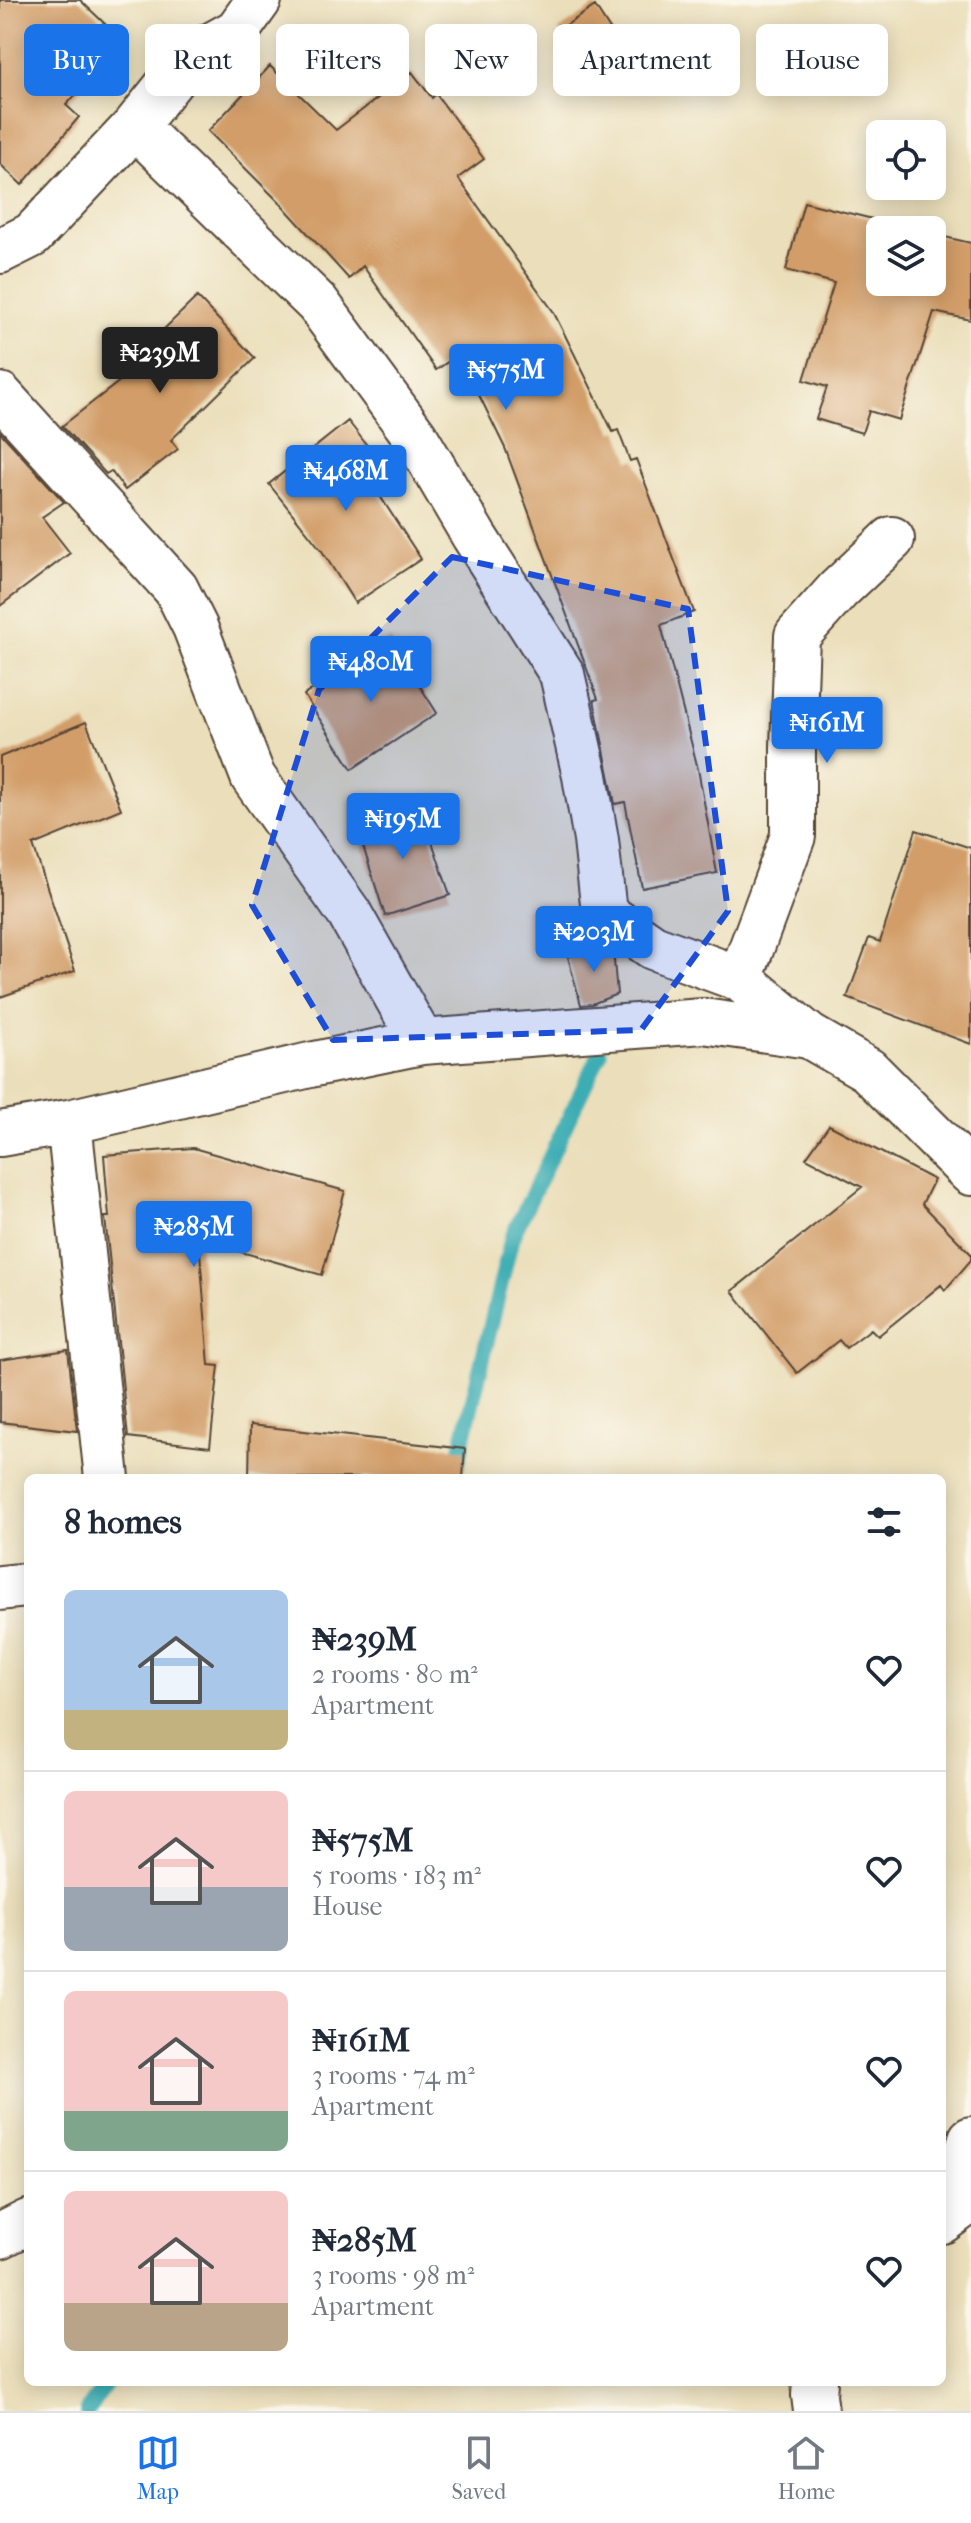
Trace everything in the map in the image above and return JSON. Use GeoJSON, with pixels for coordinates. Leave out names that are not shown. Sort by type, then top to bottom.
{"type":"FeatureCollection","features":[{"type":"Feature","properties":{"kind":"street"},"geometry":{"type":"LineString","coordinates":[[0,251],[32,235],[135,126],[190,57],[237,31],[259,0]]}},
{"type":"Feature","properties":{"kind":"street"},"geometry":{"type":"LineString","coordinates":[[135,126],[318,304],[415,436],[562,674],[594,827],[604,913],[653,947],[740,979],[809,1036],[868,1070],[971,1173]]}},
{"type":"Feature","properties":{"kind":"street"},"geometry":{"type":"LineString","coordinates":[[0,395],[176,589],[195,627],[253,777],[349,913],[422,1042]]}},
{"type":"Feature","properties":{"kind":"street"},"geometry":{"type":"LineString","coordinates":[[740,979],[793,836],[797,636],[838,590],[892,539]]}},
{"type":"Feature","properties":{"kind":"street"},"geometry":{"type":"LineString","coordinates":[[0,1134],[69,1122],[422,1042],[703,1021],[809,1036]]}},
{"type":"Feature","properties":{"kind":"street"},"geometry":{"type":"LineString","coordinates":[[69,1122],[107,1474]]}},
{"type":"Feature","properties":{"kind":"street"},"geometry":{"type":"LineString","coordinates":[[0,1588],[24,1585]]}},
{"type":"Feature","properties":{"kind":"street"},"geometry":{"type":"LineString","coordinates":[[946,2218],[968,2202],[964,2165],[971,2139]]}},
{"type":"Feature","properties":{"kind":"street"},"geometry":{"type":"LineString","coordinates":[[0,2236],[24,2224]]}},
{"type":"Feature","properties":{"kind":"street"},"geometry":{"type":"LineString","coordinates":[[815,2386],[816,2411]]}},
{"type":"Feature","properties":{"kind":"highlighted area"},"geometry":{"type":"Polygon","coordinates":[[[452,557],[688,609],[728,911],[641,1030],[333,1040],[252,905],[319,690],[452,557]]]}},
{"type":"Feature","properties":{"kind":"building"},"geometry":{"type":"Polygon","coordinates":[[[0,0],[80,0],[105,24],[24,24],[24,96],[75,96],[66,105],[79,117],[22,185],[0,164],[0,0]]]}},
{"type":"Feature","properties":{"kind":"building"},"geometry":{"type":"Polygon","coordinates":[[[595,6],[607,24],[568,24],[595,6]]]}},
{"type":"Feature","properties":{"kind":"building"},"geometry":{"type":"Polygon","coordinates":[[[270,66],[276,72],[276,96],[301,96],[336,130],[381,96],[409,96],[409,74],[412,72],[425,89],[425,96],[437,96],[484,159],[458,178],[553,311],[613,432],[618,430],[630,461],[636,459],[694,612],[661,625],[698,769],[717,873],[642,888],[625,802],[615,804],[594,700],[598,699],[505,448],[459,354],[436,370],[363,266],[349,279],[282,205],[208,131],[241,96],[260,96],[260,76],[270,66]]]}},
{"type":"Feature","properties":{"kind":"building"},"geometry":{"type":"Polygon","coordinates":[[[804,202],[866,217],[866,296],[946,296],[946,237],[971,243],[971,320],[934,312],[899,420],[869,411],[862,433],[816,419],[827,387],[804,380],[834,283],[786,270],[804,202]]]}},
{"type":"Feature","properties":{"kind":"building"},"geometry":{"type":"Polygon","coordinates":[[[197,297],[255,358],[171,440],[178,449],[125,490],[111,471],[106,474],[62,426],[130,373],[125,367],[197,297]]]}},
{"type":"Feature","properties":{"kind":"building"},"geometry":{"type":"Polygon","coordinates":[[[348,421],[377,458],[363,470],[421,559],[355,603],[322,551],[269,484],[348,421]]]}},
{"type":"Feature","properties":{"kind":"building"},"geometry":{"type":"Polygon","coordinates":[[[0,432],[64,502],[42,517],[70,553],[0,606],[0,432]]]}},
{"type":"Feature","properties":{"kind":"building"},"geometry":{"type":"Polygon","coordinates":[[[390,639],[437,713],[352,769],[304,695],[390,639]]]}},
{"type":"Feature","properties":{"kind":"building"},"geometry":{"type":"Polygon","coordinates":[[[86,722],[121,809],[33,845],[75,971],[0,997],[0,757],[86,722]]]}},
{"type":"Feature","properties":{"kind":"building"},"geometry":{"type":"Polygon","coordinates":[[[420,806],[450,895],[385,916],[357,827],[420,806]]]}},
{"type":"Feature","properties":{"kind":"building"},"geometry":{"type":"Polygon","coordinates":[[[916,830],[971,848],[971,1044],[847,998],[869,938],[880,942],[916,830]]]}},
{"type":"Feature","properties":{"kind":"building"},"geometry":{"type":"Polygon","coordinates":[[[604,944],[613,950],[617,994],[581,1005],[568,957],[604,944]]]}},
{"type":"Feature","properties":{"kind":"building"},"geometry":{"type":"Polygon","coordinates":[[[829,1125],[934,1180],[922,1204],[971,1254],[971,1260],[945,1290],[941,1285],[878,1336],[871,1329],[846,1348],[839,1340],[797,1373],[732,1291],[862,1187],[806,1158],[829,1125]]]}},
{"type":"Feature","properties":{"kind":"building"},"geometry":{"type":"Polygon","coordinates":[[[193,1148],[345,1191],[322,1275],[199,1240],[209,1365],[219,1366],[210,1447],[128,1437],[105,1217],[109,1217],[104,1155],[193,1148]]]}},
{"type":"Feature","properties":{"kind":"building"},"geometry":{"type":"Polygon","coordinates":[[[68,1350],[77,1431],[0,1422],[0,1360],[68,1350]]]}},
{"type":"Feature","properties":{"kind":"building"},"geometry":{"type":"Polygon","coordinates":[[[250,1425],[465,1449],[463,1474],[249,1474],[250,1425]]]}},
{"type":"Feature","properties":{"kind":"waterway"},"geometry":{"type":"LineString","coordinates":[[455,1474],[512,1237],[600,1053]]}},
{"type":"Feature","properties":{"kind":"waterway"},"geometry":{"type":"LineString","coordinates":[[87,2411],[104,2386]]}}]}
